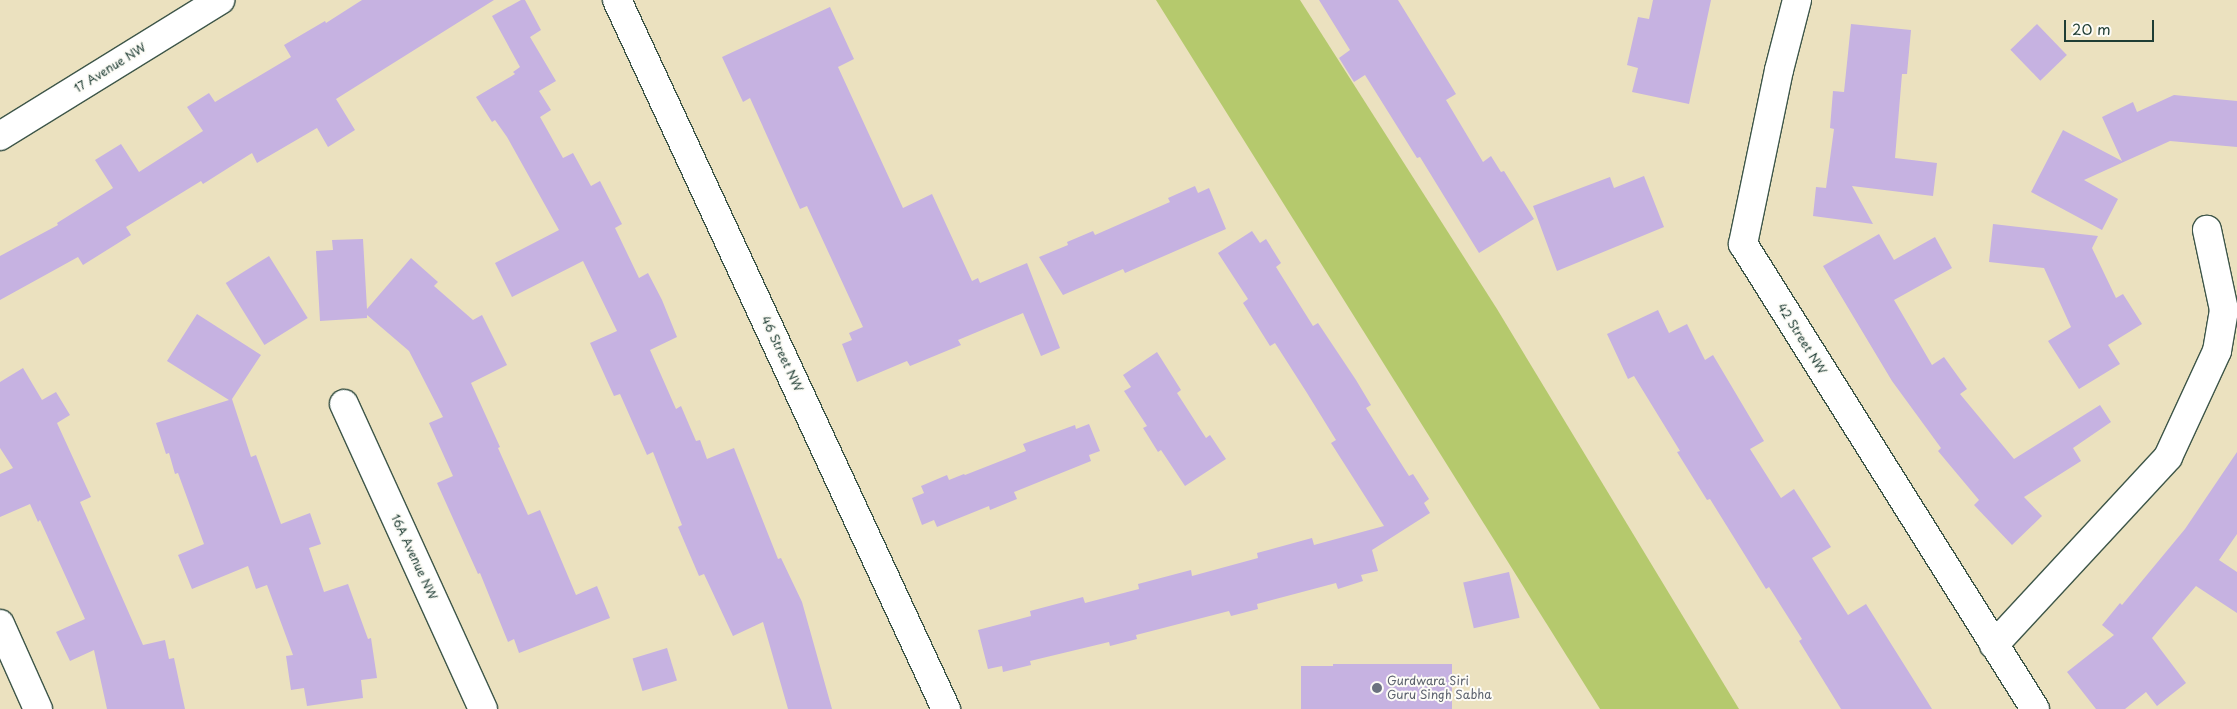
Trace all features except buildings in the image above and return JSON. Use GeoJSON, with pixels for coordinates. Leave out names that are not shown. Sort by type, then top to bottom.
{"type":"FeatureCollection","features":[{"type":"Feature","properties":{"kind":"street","name":"17 Avenue NW"},"geometry":{"type":"LineString","coordinates":[[0,136],[220,0]]}},
{"type":"Feature","properties":{"kind":"street","name":"46 Street NW"},"geometry":{"type":"LineString","coordinates":[[616,0],[946,709]]}},
{"type":"Feature","properties":{"kind":"street","name":"42 Street NW"},"geometry":{"type":"LineString","coordinates":[[1797,0],[1779,70],[1743,244],[2035,709]]}},
{"type":"Feature","properties":{"kind":"street"},"geometry":{"type":"LineString","coordinates":[[1994,645],[2168,457],[2217,351],[2224,310],[2207,230]]}},
{"type":"Feature","properties":{"kind":"street","name":"16A Avenue NW"},"geometry":{"type":"LineString","coordinates":[[344,404],[483,709]]}},
{"type":"Feature","properties":{"kind":"street"},"geometry":{"type":"LineString","coordinates":[[0,624],[38,709]]}},
{"type":"Feature","properties":{"kind":"green space"},"geometry":{"type":"Polygon","coordinates":[[[1156,0],[1300,0],[1497,309],[1739,709],[1600,709],[1156,0]]]}},
{"type":"Feature","properties":{"kind":"place","name":"Gurdwara Siri Guru Singh Sabha"},"geometry":{"type":"Point","coordinates":[1377,688]}}]}
